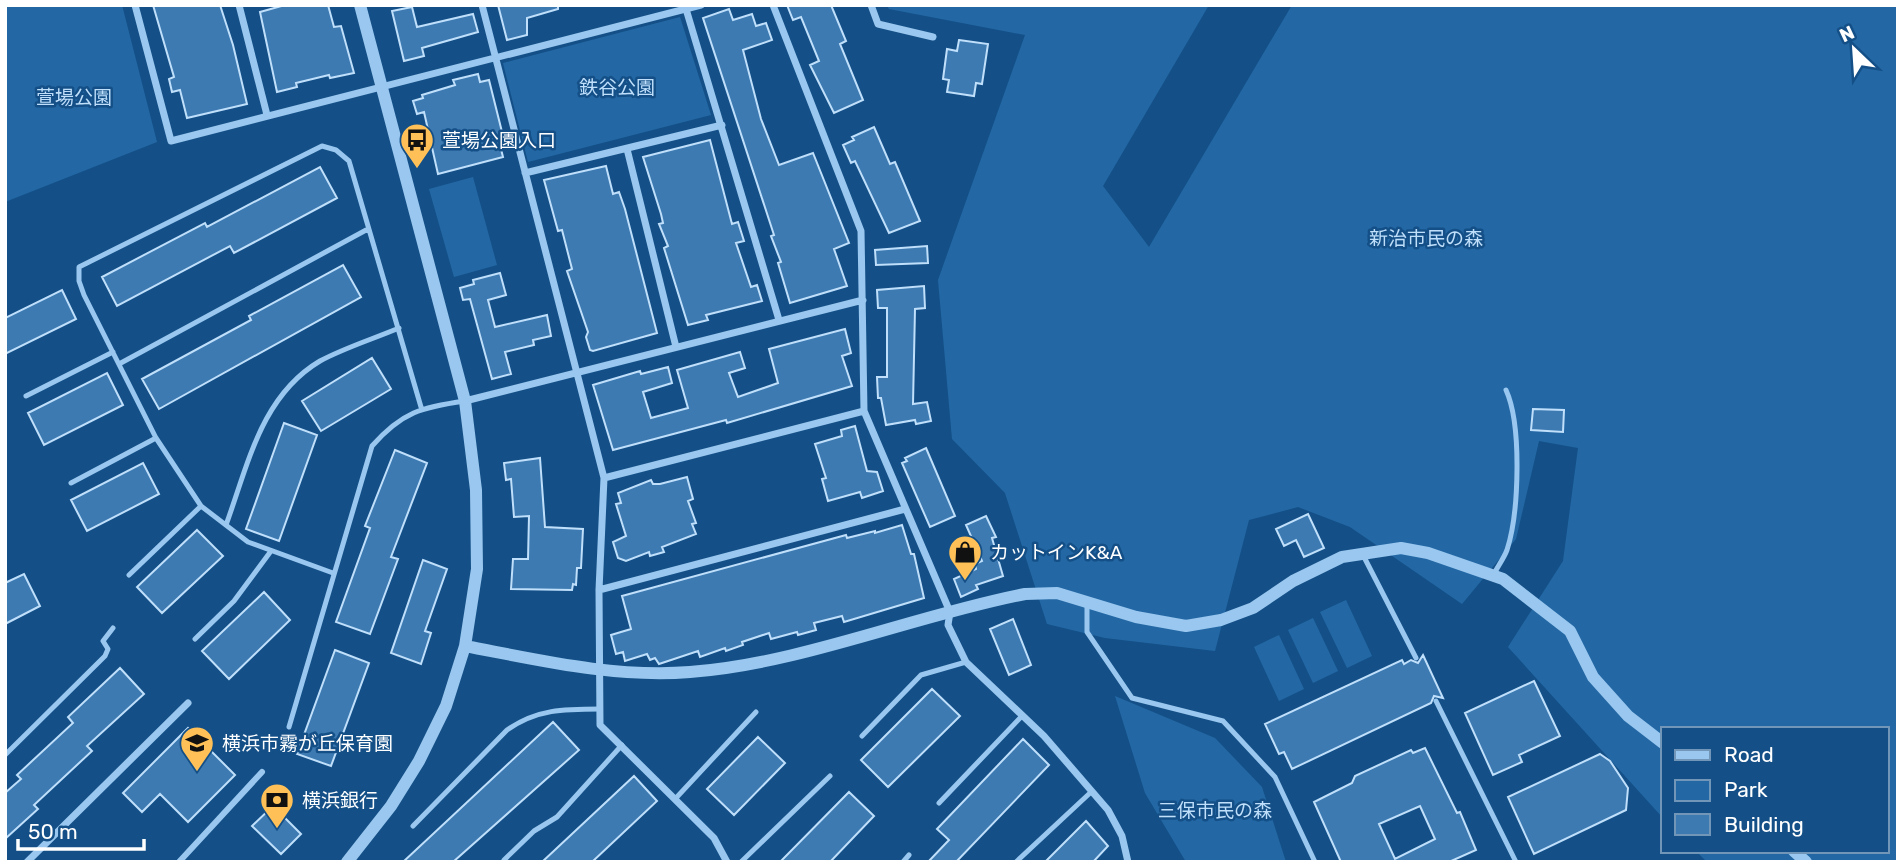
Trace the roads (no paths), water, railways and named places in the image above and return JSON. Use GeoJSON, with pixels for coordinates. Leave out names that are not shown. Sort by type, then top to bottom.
{"type":"FeatureCollection","features":[{"type":"Feature","properties":{"kind":"street"},"geometry":{"type":"LineString","coordinates":[[135,5],[171,141],[701,5]]}},
{"type":"Feature","properties":{"kind":"street"},"geometry":{"type":"LineString","coordinates":[[239,5],[267,115]]}},
{"type":"Feature","properties":{"kind":"street"},"geometry":{"type":"LineString","coordinates":[[347,862],[391,806],[419,761],[446,706],[465,646],[477,569],[476,491],[465,401],[360,5]]}},
{"type":"Feature","properties":{"kind":"street"},"geometry":{"type":"LineString","coordinates":[[482,5],[604,478],[599,590],[600,725],[714,838],[727,862]]}},
{"type":"Feature","properties":{"kind":"street"},"geometry":{"type":"LineString","coordinates":[[773,5],[861,231],[864,411],[950,612],[948,625],[966,662],[1044,736],[1090,793],[1108,810],[1122,836],[1128,862]]}},
{"type":"Feature","properties":{"kind":"street"},"geometry":{"type":"LineString","coordinates":[[871,5],[878,24],[933,37]]}},
{"type":"Feature","properties":{"kind":"street"},"geometry":{"type":"LineString","coordinates":[[685,9],[779,320]]}},
{"type":"Feature","properties":{"kind":"street"},"geometry":{"type":"LineString","coordinates":[[525,173],[722,125]]}},
{"type":"Feature","properties":{"kind":"street"},"geometry":{"type":"LineString","coordinates":[[627,149],[676,347]]}},
{"type":"Feature","properties":{"kind":"street"},"geometry":{"type":"LineString","coordinates":[[465,401],[863,300]]}},
{"type":"Feature","properties":{"kind":"street"},"geometry":{"type":"LineString","coordinates":[[604,478],[864,411]]}},
{"type":"Feature","properties":{"kind":"street"},"geometry":{"type":"LineString","coordinates":[[599,590],[905,509]]}},
{"type":"Feature","properties":{"kind":"street"},"geometry":{"type":"LineString","coordinates":[[465,646],[599,671],[689,673],[744,666],[1025,594],[1057,593],[1087,603],[1186,626],[1221,620],[1253,608],[1293,581],[1342,557],[1401,548],[1428,553],[1503,579],[1570,631],[1593,677],[1628,716],[1661,741]]}},
{"type":"Feature","properties":{"kind":"street"},"geometry":{"type":"LineString","coordinates":[[27,862],[188,703]]}},
{"type":"Feature","properties":{"kind":"street"},"geometry":{"type":"LineString","coordinates":[[179,862],[262,772]]}},
{"type":"Feature","properties":{"kind":"lane"},"geometry":{"type":"LineString","coordinates":[[333,573],[248,542],[201,506],[156,438],[84,295],[79,281],[79,267],[322,146],[336,150],[349,162],[421,407]]}},
{"type":"Feature","properties":{"kind":"lane"},"geometry":{"type":"LineString","coordinates":[[119,364],[368,229]]}},
{"type":"Feature","properties":{"kind":"lane"},"geometry":{"type":"LineString","coordinates":[[226,525],[263,422],[272,405],[296,378],[321,361],[399,328]]}},
{"type":"Feature","properties":{"kind":"lane"},"geometry":{"type":"LineString","coordinates":[[26,396],[113,352]]}},
{"type":"Feature","properties":{"kind":"lane"},"geometry":{"type":"LineString","coordinates":[[1493,576],[1507,550],[1516,490],[1513,406],[1506,390]]}},
{"type":"Feature","properties":{"kind":"lane"},"geometry":{"type":"LineString","coordinates":[[289,727],[372,446],[391,424],[421,407],[465,401]]}},
{"type":"Feature","properties":{"kind":"lane"},"geometry":{"type":"LineString","coordinates":[[71,483],[156,438]]}},
{"type":"Feature","properties":{"kind":"lane"},"geometry":{"type":"LineString","coordinates":[[129,576],[201,506]]}},
{"type":"Feature","properties":{"kind":"lane"},"geometry":{"type":"LineString","coordinates":[[195,639],[234,601],[271,551]]}},
{"type":"Feature","properties":{"kind":"lane"},"geometry":{"type":"LineString","coordinates":[[1362,553],[1416,658]]}},
{"type":"Feature","properties":{"kind":"lane"},"geometry":{"type":"LineString","coordinates":[[1087,603],[1087,632],[1132,698],[1223,721],[1275,777],[1315,862]]}},
{"type":"Feature","properties":{"kind":"lane"},"geometry":{"type":"LineString","coordinates":[[5,755],[104,656],[108,649],[103,641],[113,628]]}},
{"type":"Feature","properties":{"kind":"lane"},"geometry":{"type":"LineString","coordinates":[[862,736],[921,675],[966,662]]}},
{"type":"Feature","properties":{"kind":"lane"},"geometry":{"type":"LineString","coordinates":[[1436,701],[1516,862]]}},
{"type":"Feature","properties":{"kind":"lane"},"geometry":{"type":"LineString","coordinates":[[413,826],[507,730],[523,719],[552,709],[600,709]]}},
{"type":"Feature","properties":{"kind":"lane"},"geometry":{"type":"LineString","coordinates":[[676,798],[756,712]]}},
{"type":"Feature","properties":{"kind":"lane"},"geometry":{"type":"LineString","coordinates":[[939,803],[1021,717]]}},
{"type":"Feature","properties":{"kind":"lane"},"geometry":{"type":"LineString","coordinates":[[504,860],[534,831],[556,817],[622,746]]}},
{"type":"Feature","properties":{"kind":"lane"},"geometry":{"type":"LineString","coordinates":[[741,862],[830,776]]}},
{"type":"Feature","properties":{"kind":"lane"},"geometry":{"type":"LineString","coordinates":[[1016,862],[1090,793]]}},
{"type":"Feature","properties":{"kind":"lane"},"geometry":{"type":"LineString","coordinates":[[903,862],[909,855]]}},
{"type":"Feature","properties":{"kind":"place","name":"萱場公園入口"},"geometry":{"type":"Point","coordinates":[417,170]}},
{"type":"Feature","properties":{"kind":"place","name":"カットインK&A"},"geometry":{"type":"Point","coordinates":[965,582]}},
{"type":"Feature","properties":{"kind":"place","name":"横浜市霧が丘保育園"},"geometry":{"type":"Point","coordinates":[197,773]}},
{"type":"Feature","properties":{"kind":"place","name":"横浜銀行"},"geometry":{"type":"Point","coordinates":[277,830]}},
{"type":"Feature","properties":{"kind":"park label","name":"鉄谷公園"},"geometry":{"type":"Point","coordinates":[617,87]}},
{"type":"Feature","properties":{"kind":"park label","name":"萱場公園"},"geometry":{"type":"Point","coordinates":[74,97]}},
{"type":"Feature","properties":{"kind":"park label","name":"新治市民の森"},"geometry":{"type":"Point","coordinates":[1426,238]}},
{"type":"Feature","properties":{"kind":"park label","name":"三保市民の森"},"geometry":{"type":"Point","coordinates":[1215,810]}}]}
